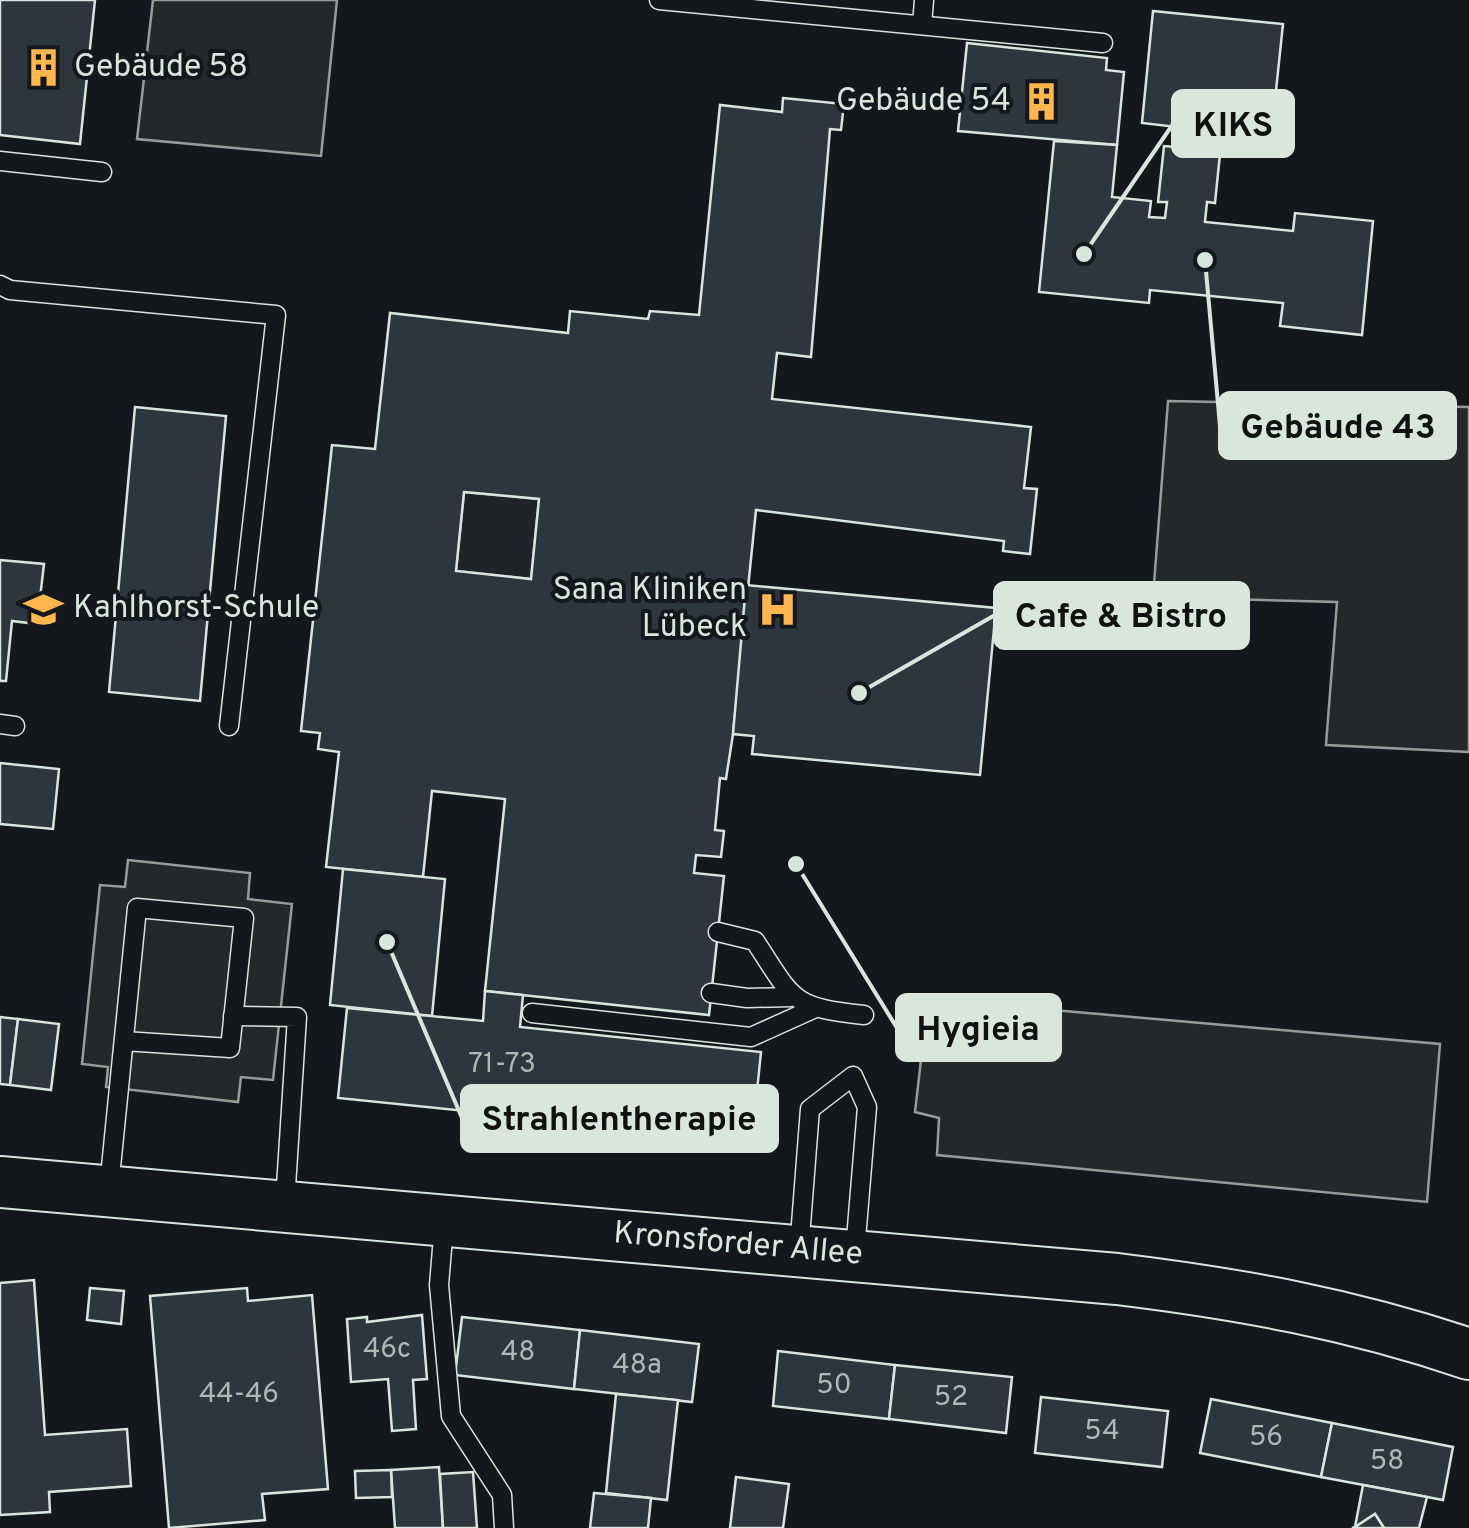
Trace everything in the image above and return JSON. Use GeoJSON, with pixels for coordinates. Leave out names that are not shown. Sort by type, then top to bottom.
{"type":"FeatureCollection","features":[{"type":"Feature","properties":{"kind":"main road","name":"Kronsforder Allee"},"geometry":{"type":"LineString","coordinates":[[0,1182],[1117,1279],[1283,1302],[1377,1322],[1469,1354]]}},
{"type":"Feature","properties":{"kind":"lane"},"geometry":{"type":"LineString","coordinates":[[659,0],[1103,43]]}},
{"type":"Feature","properties":{"kind":"lane"},"geometry":{"type":"LineString","coordinates":[[922,24],[924,0]]}},
{"type":"Feature","properties":{"kind":"lane"},"geometry":{"type":"LineString","coordinates":[[0,161],[102,172]]}},
{"type":"Feature","properties":{"kind":"lane"},"geometry":{"type":"LineString","coordinates":[[0,285],[10,290],[276,314],[229,726]]}},
{"type":"Feature","properties":{"kind":"lane"},"geometry":{"type":"LineString","coordinates":[[108,1191],[138,908],[244,918],[230,1048],[124,1041]]}},
{"type":"Feature","properties":{"kind":"lane"},"geometry":{"type":"LineString","coordinates":[[718,932],[755,941],[791,997],[813,1009],[864,1014]]}},
{"type":"Feature","properties":{"kind":"lane"},"geometry":{"type":"LineString","coordinates":[[712,993],[747,998],[791,997]]}},
{"type":"Feature","properties":{"kind":"lane"},"geometry":{"type":"LineString","coordinates":[[532,1013],[751,1037],[813,1009]]}},
{"type":"Feature","properties":{"kind":"lane"},"geometry":{"type":"LineString","coordinates":[[233,1016],[297,1017],[284,1204]]}},
{"type":"Feature","properties":{"kind":"lane"},"geometry":{"type":"LineString","coordinates":[[799,1251],[810,1109],[853,1076],[867,1107],[854,1254]]}},
{"type":"Feature","properties":{"kind":"lane"},"geometry":{"type":"LineString","coordinates":[[444,1220],[439,1285],[452,1416],[502,1495],[504,1528]]}},
{"type":"Feature","properties":{"kind":"shaded area"},"geometry":{"type":"Polygon","coordinates":[[[153,0],[337,0],[321,156],[137,139],[153,0]]]}},
{"type":"Feature","properties":{"kind":"shaded area"},"geometry":{"type":"Polygon","coordinates":[[[1168,401],[1469,407],[1469,752],[1326,745],[1337,602],[1153,597],[1168,401]]]}},
{"type":"Feature","properties":{"kind":"shaded area"},"geometry":{"type":"Polygon","coordinates":[[[464,492],[539,499],[531,579],[456,571],[464,492]]]}},
{"type":"Feature","properties":{"kind":"shaded area"},"geometry":{"type":"Polygon","coordinates":[[[128,860],[250,873],[248,899],[292,904],[273,1080],[241,1077],[238,1102],[106,1087],[108,1067],[82,1064],[100,885],[125,887],[128,860]]]}},
{"type":"Feature","properties":{"kind":"shaded area"},"geometry":{"type":"Polygon","coordinates":[[[928,999],[1440,1044],[1427,1202],[937,1155],[939,1118],[915,1112],[928,999]]]}},
{"type":"Feature","properties":{"kind":"building","name":"Gebäude 58"},"geometry":{"type":"Polygon","coordinates":[[[0,0],[95,0],[80,144],[0,135],[0,0]]]}},
{"type":"Feature","properties":{"kind":"building"},"geometry":{"type":"Polygon","coordinates":[[[1153,11],[1283,24],[1271,138],[1142,123],[1153,11]]]}},
{"type":"Feature","properties":{"kind":"building","name":"Gebäude 54"},"geometry":{"type":"Polygon","coordinates":[[[967,43],[1107,58],[1106,70],[1124,72],[1117,145],[958,131],[967,43]]]}},
{"type":"Feature","properties":{"kind":"building"},"geometry":{"type":"Polygon","coordinates":[[[783,98],[844,104],[841,130],[830,129],[811,357],[777,353],[772,399],[1031,427],[1024,488],[1037,489],[1030,554],[1003,551],[1004,541],[756,510],[733,734],[726,779],[720,778],[715,830],[724,831],[721,857],[696,855],[694,873],[724,876],[709,1015],[485,991],[505,799],[432,791],[423,877],[326,867],[339,752],[318,749],[320,733],[301,731],[332,445],[375,449],[390,313],[568,333],[570,311],[648,319],[650,311],[699,315],[720,105],[782,112],[783,98]],[[464,492],[456,571],[531,579],[539,499],[464,492]]]}},
{"type":"Feature","properties":{"kind":"building"},"geometry":{"type":"Polygon","coordinates":[[[1178,127],[1212,132],[1210,154],[1220,154],[1215,203],[1207,202],[1205,222],[1293,231],[1295,213],[1373,221],[1362,335],[1280,326],[1283,303],[1150,290],[1149,303],[1039,292],[1054,141],[1117,145],[1112,197],[1151,201],[1149,217],[1165,218],[1167,202],[1158,202],[1164,146],[1176,147],[1178,127]]]}},
{"type":"Feature","properties":{"kind":"building"},"geometry":{"type":"Polygon","coordinates":[[[135,407],[226,416],[200,701],[109,692],[135,407]]]}},
{"type":"Feature","properties":{"kind":"building"},"geometry":{"type":"Polygon","coordinates":[[[0,560],[44,564],[37,624],[12,621],[6,681],[0,681],[0,560]]]}},
{"type":"Feature","properties":{"kind":"building"},"geometry":{"type":"Polygon","coordinates":[[[746,585],[996,608],[980,775],[752,754],[754,736],[733,734],[746,585]]]}},
{"type":"Feature","properties":{"kind":"building"},"geometry":{"type":"Polygon","coordinates":[[[0,763],[59,769],[53,829],[0,824],[0,763]]]}},
{"type":"Feature","properties":{"kind":"building"},"geometry":{"type":"Polygon","coordinates":[[[343,869],[445,879],[432,1016],[330,1005],[343,869]]]}},
{"type":"Feature","properties":{"kind":"building"},"geometry":{"type":"Polygon","coordinates":[[[485,991],[523,995],[520,1027],[761,1052],[752,1140],[338,1098],[347,1008],[483,1021],[485,991]]]}},
{"type":"Feature","properties":{"kind":"building"},"geometry":{"type":"Polygon","coordinates":[[[0,1017],[18,1019],[10,1085],[0,1084],[0,1017]]]}},
{"type":"Feature","properties":{"kind":"building"},"geometry":{"type":"Polygon","coordinates":[[[18,1019],[59,1024],[51,1090],[10,1085],[18,1019]]]}},
{"type":"Feature","properties":{"kind":"building"},"geometry":{"type":"Polygon","coordinates":[[[34,1280],[45,1435],[127,1429],[131,1486],[49,1492],[50,1512],[0,1515],[0,1283],[34,1280]]]}},
{"type":"Feature","properties":{"kind":"building"},"geometry":{"type":"Polygon","coordinates":[[[90,1288],[124,1291],[121,1324],[87,1320],[90,1288]]]}},
{"type":"Feature","properties":{"kind":"building"},"geometry":{"type":"Polygon","coordinates":[[[247,1288],[248,1301],[312,1295],[328,1489],[262,1494],[265,1520],[169,1528],[150,1296],[247,1288]]]}},
{"type":"Feature","properties":{"kind":"building"},"geometry":{"type":"Polygon","coordinates":[[[422,1315],[427,1379],[413,1380],[416,1429],[392,1431],[388,1379],[351,1382],[347,1319],[367,1317],[367,1322],[422,1315]]]}},
{"type":"Feature","properties":{"kind":"building"},"geometry":{"type":"Polygon","coordinates":[[[462,1317],[580,1330],[574,1389],[455,1375],[462,1317]]]}},
{"type":"Feature","properties":{"kind":"building"},"geometry":{"type":"Polygon","coordinates":[[[580,1330],[699,1344],[692,1402],[574,1389],[580,1330]]]}},
{"type":"Feature","properties":{"kind":"building"},"geometry":{"type":"Polygon","coordinates":[[[778,1351],[895,1365],[889,1419],[773,1406],[778,1351]]]}},
{"type":"Feature","properties":{"kind":"building"},"geometry":{"type":"Polygon","coordinates":[[[895,1365],[1012,1377],[1006,1433],[889,1419],[895,1365]]]}},
{"type":"Feature","properties":{"kind":"building"},"geometry":{"type":"Polygon","coordinates":[[[616,1394],[678,1400],[667,1500],[606,1493],[616,1394]]]}},
{"type":"Feature","properties":{"kind":"building"},"geometry":{"type":"Polygon","coordinates":[[[1041,1397],[1168,1411],[1162,1467],[1035,1453],[1041,1397]]]}},
{"type":"Feature","properties":{"kind":"building"},"geometry":{"type":"Polygon","coordinates":[[[1211,1399],[1332,1423],[1321,1477],[1200,1453],[1211,1399]]]}},
{"type":"Feature","properties":{"kind":"building"},"geometry":{"type":"Polygon","coordinates":[[[1332,1423],[1453,1447],[1443,1500],[1321,1477],[1332,1423]]]}},
{"type":"Feature","properties":{"kind":"building"},"geometry":{"type":"Polygon","coordinates":[[[439,1467],[443,1528],[395,1528],[391,1470],[439,1467]]]}},
{"type":"Feature","properties":{"kind":"building"},"geometry":{"type":"Polygon","coordinates":[[[391,1470],[392,1497],[356,1498],[355,1471],[391,1470]]]}},
{"type":"Feature","properties":{"kind":"building"},"geometry":{"type":"Polygon","coordinates":[[[473,1472],[477,1528],[443,1528],[440,1474],[473,1472]]]}},
{"type":"Feature","properties":{"kind":"building"},"geometry":{"type":"Polygon","coordinates":[[[736,1477],[789,1484],[783,1528],[730,1528],[736,1477]]]}},
{"type":"Feature","properties":{"kind":"building"},"geometry":{"type":"Polygon","coordinates":[[[1363,1485],[1427,1497],[1419,1528],[1384,1528],[1375,1514],[1355,1527],[1363,1485]]]}},
{"type":"Feature","properties":{"kind":"building"},"geometry":{"type":"Polygon","coordinates":[[[594,1493],[651,1498],[648,1528],[590,1528],[594,1493]]]}},
{"type":"Feature","properties":{"kind":"building"},"geometry":{"type":"Polygon","coordinates":[[[1375,1514],[1384,1528],[1352,1528],[1355,1527],[1375,1514]]]}},
{"type":"Feature","properties":{"kind":"place","name":"Gebäude 58"},"geometry":{"type":"Point","coordinates":[44,68]}},
{"type":"Feature","properties":{"kind":"place","name":"Gebäude 54"},"geometry":{"type":"Point","coordinates":[1041,102]}},
{"type":"Feature","properties":{"kind":"place","name":"KIKS"},"geometry":{"type":"Point","coordinates":[1084,254]}},
{"type":"Feature","properties":{"kind":"place","name":"Gebäude 43"},"geometry":{"type":"Point","coordinates":[1205,260]}},
{"type":"Feature","properties":{"kind":"place","name":"Kahlhorst-Schule"},"geometry":{"type":"Point","coordinates":[43,609]}},
{"type":"Feature","properties":{"kind":"place","name":"Sana Kliniken Lübeck"},"geometry":{"type":"Point","coordinates":[777,609]}},
{"type":"Feature","properties":{"kind":"place","name":"Cafe & Bistro"},"geometry":{"type":"Point","coordinates":[859,693]}},
{"type":"Feature","properties":{"kind":"place","name":"Hygieia"},"geometry":{"type":"Point","coordinates":[796,864]}},
{"type":"Feature","properties":{"kind":"place","name":"Strahlentherapie"},"geometry":{"type":"Point","coordinates":[387,942]}}]}
